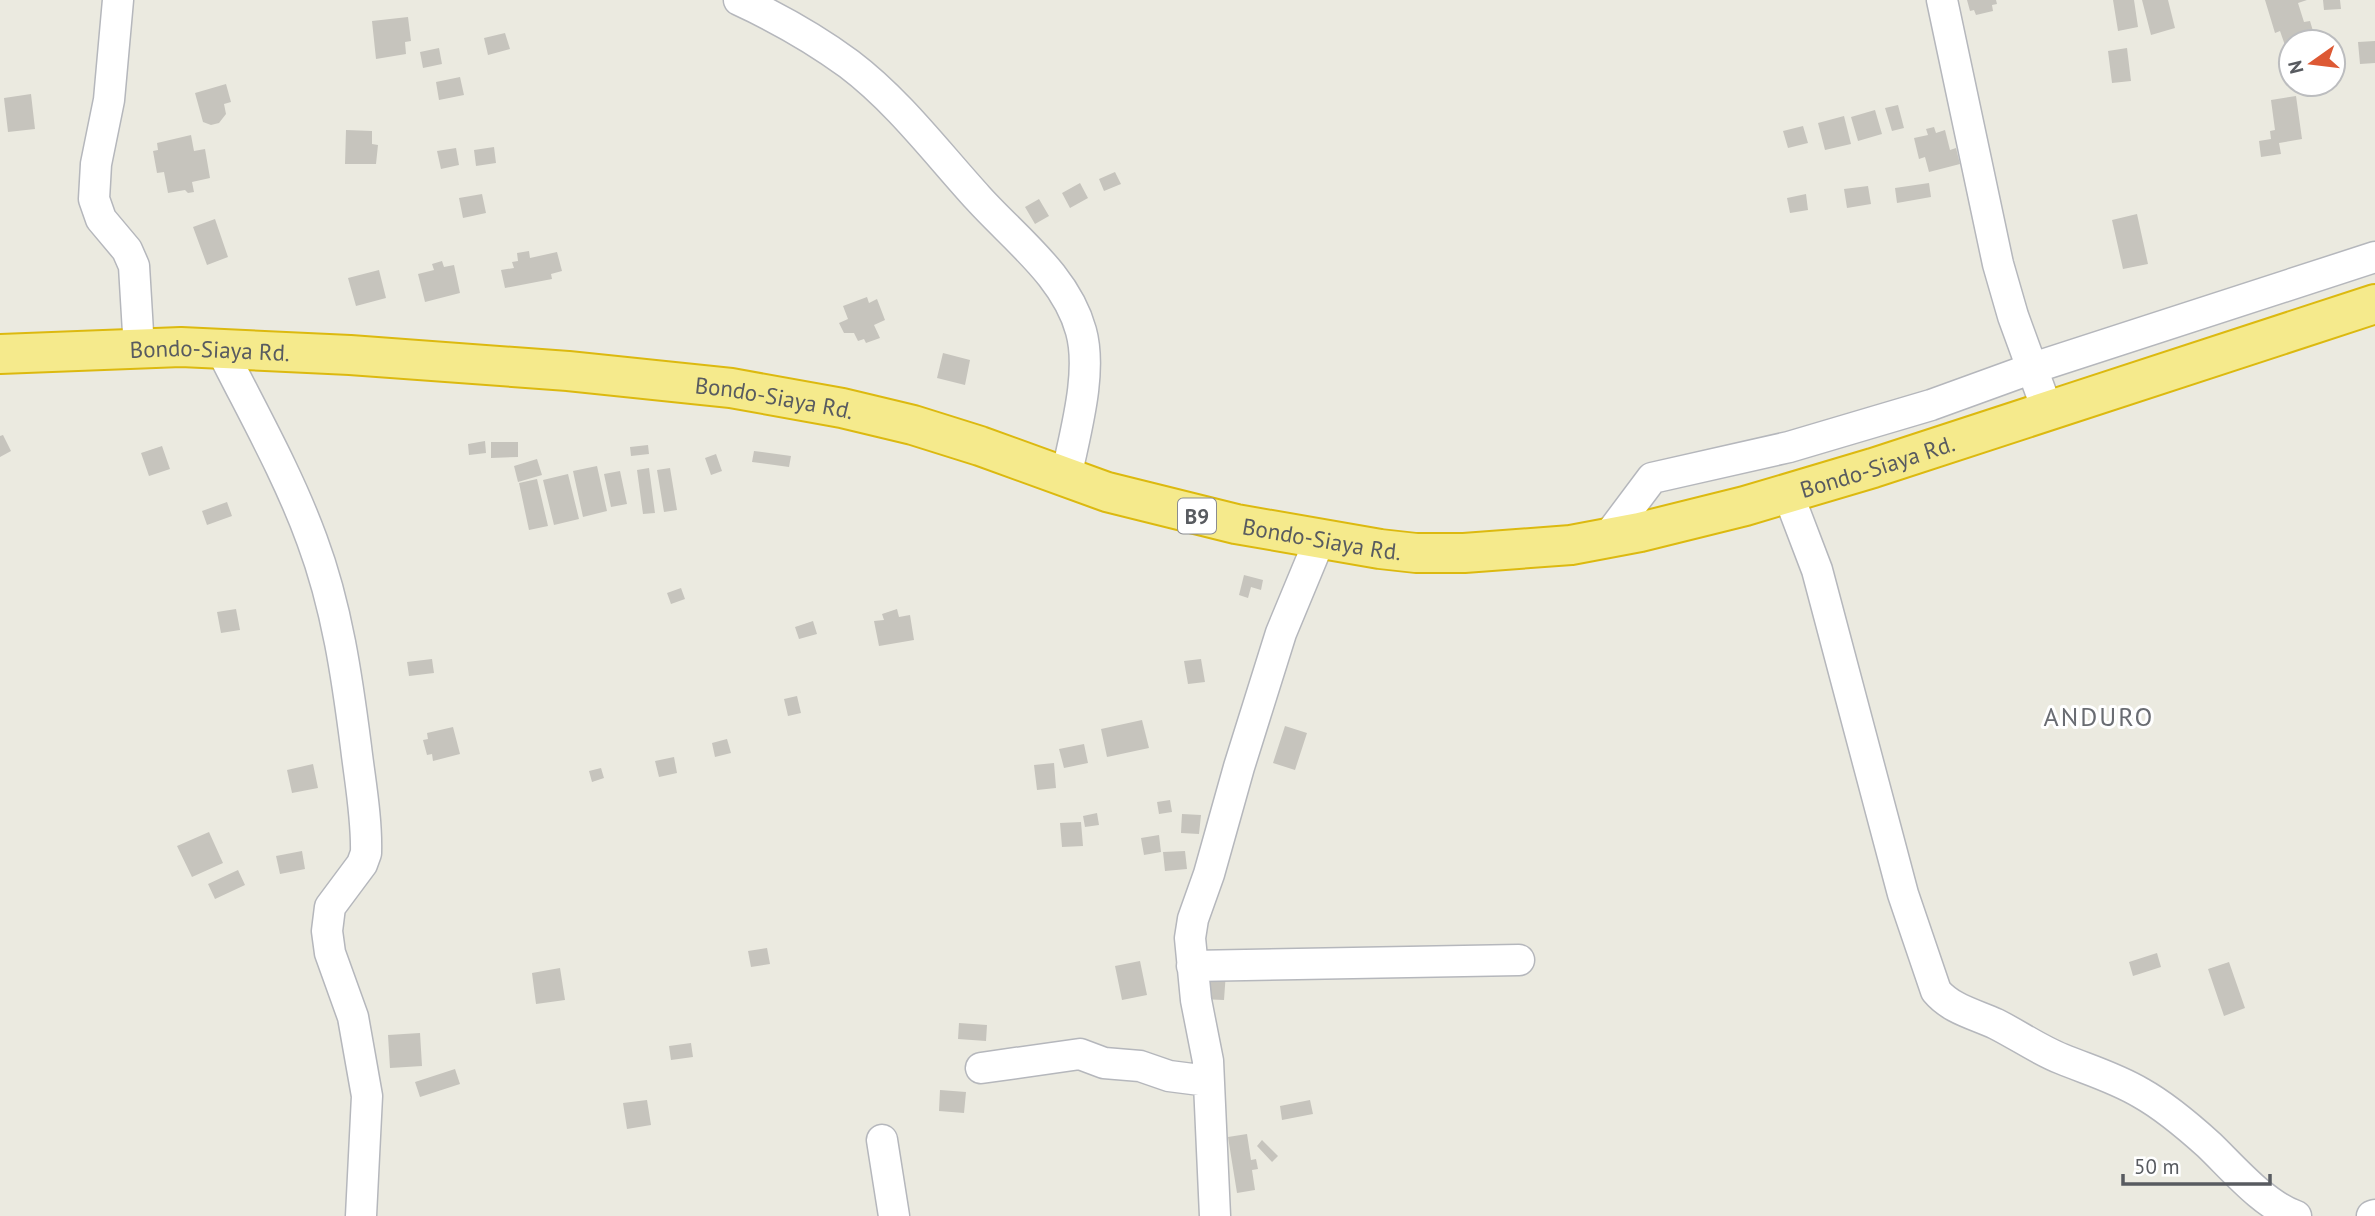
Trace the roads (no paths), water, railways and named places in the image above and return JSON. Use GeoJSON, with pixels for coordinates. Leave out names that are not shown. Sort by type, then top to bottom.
{"type":"FeatureCollection","features":[{"type":"Feature","properties":{"kind":"highway","name":"Bondo-Siaya Rd."},"geometry":{"type":"LineString","coordinates":[[0,354],[221,349],[529,368],[731,388],[842,408],[913,425],[1152,505],[1236,524],[1416,553],[1464,553],[1533,549],[1607,538],[1701,518],[1788,494],[2048,412],[2375,304]]}},
{"type":"Feature","properties":{"kind":"street"},"geometry":{"type":"LineString","coordinates":[[118,0],[108,100],[96,164],[94,199],[101,219],[127,250],[134,266],[139,349]]}},
{"type":"Feature","properties":{"kind":"street"},"geometry":{"type":"LineString","coordinates":[[739,0],[783,21],[851,66],[886,97],[1047,270],[1078,321],[1085,352],[1084,375],[1066,478]]}},
{"type":"Feature","properties":{"kind":"street"},"geometry":{"type":"LineString","coordinates":[[1942,0],[1998,264],[2013,316],[2048,412]]}},
{"type":"Feature","properties":{"kind":"street"},"geometry":{"type":"LineString","coordinates":[[1607,538],[1653,478],[1741,460],[1931,405],[2033,368],[2375,257]]}},
{"type":"Feature","properties":{"kind":"street"},"geometry":{"type":"LineString","coordinates":[[221,349],[288,484],[312,539],[341,644],[359,767],[366,853],[362,863],[330,907],[327,931],[330,953],[353,1017],[365,1082],[368,1109],[361,1216]]}},
{"type":"Feature","properties":{"kind":"street"},"geometry":{"type":"LineString","coordinates":[[1788,494],[1816,570],[1903,894],[1936,991],[1944,1000],[1960,1009],[2060,1058],[2120,1081],[2142,1093],[2174,1115],[2266,1198],[2286,1213],[2296,1216]]}},
{"type":"Feature","properties":{"kind":"street"},"geometry":{"type":"LineString","coordinates":[[1208,1213],[1209,1081],[1205,1036],[1196,1000],[1192,966],[1190,938],[1193,919],[1281,633],[1320,539]]}},
{"type":"Feature","properties":{"kind":"street"},"geometry":{"type":"LineString","coordinates":[[1192,966],[1518,960]]}},
{"type":"Feature","properties":{"kind":"street"},"geometry":{"type":"LineString","coordinates":[[981,1068],[1080,1054],[1104,1063],[1140,1066],[1169,1076],[1209,1081]]}},
{"type":"Feature","properties":{"kind":"street"},"geometry":{"type":"LineString","coordinates":[[882,1140],[894,1216]]}},
{"type":"Feature","properties":{"kind":"district","name":"ANDURO"},"geometry":{"type":"Point","coordinates":[2099,716]}}]}
